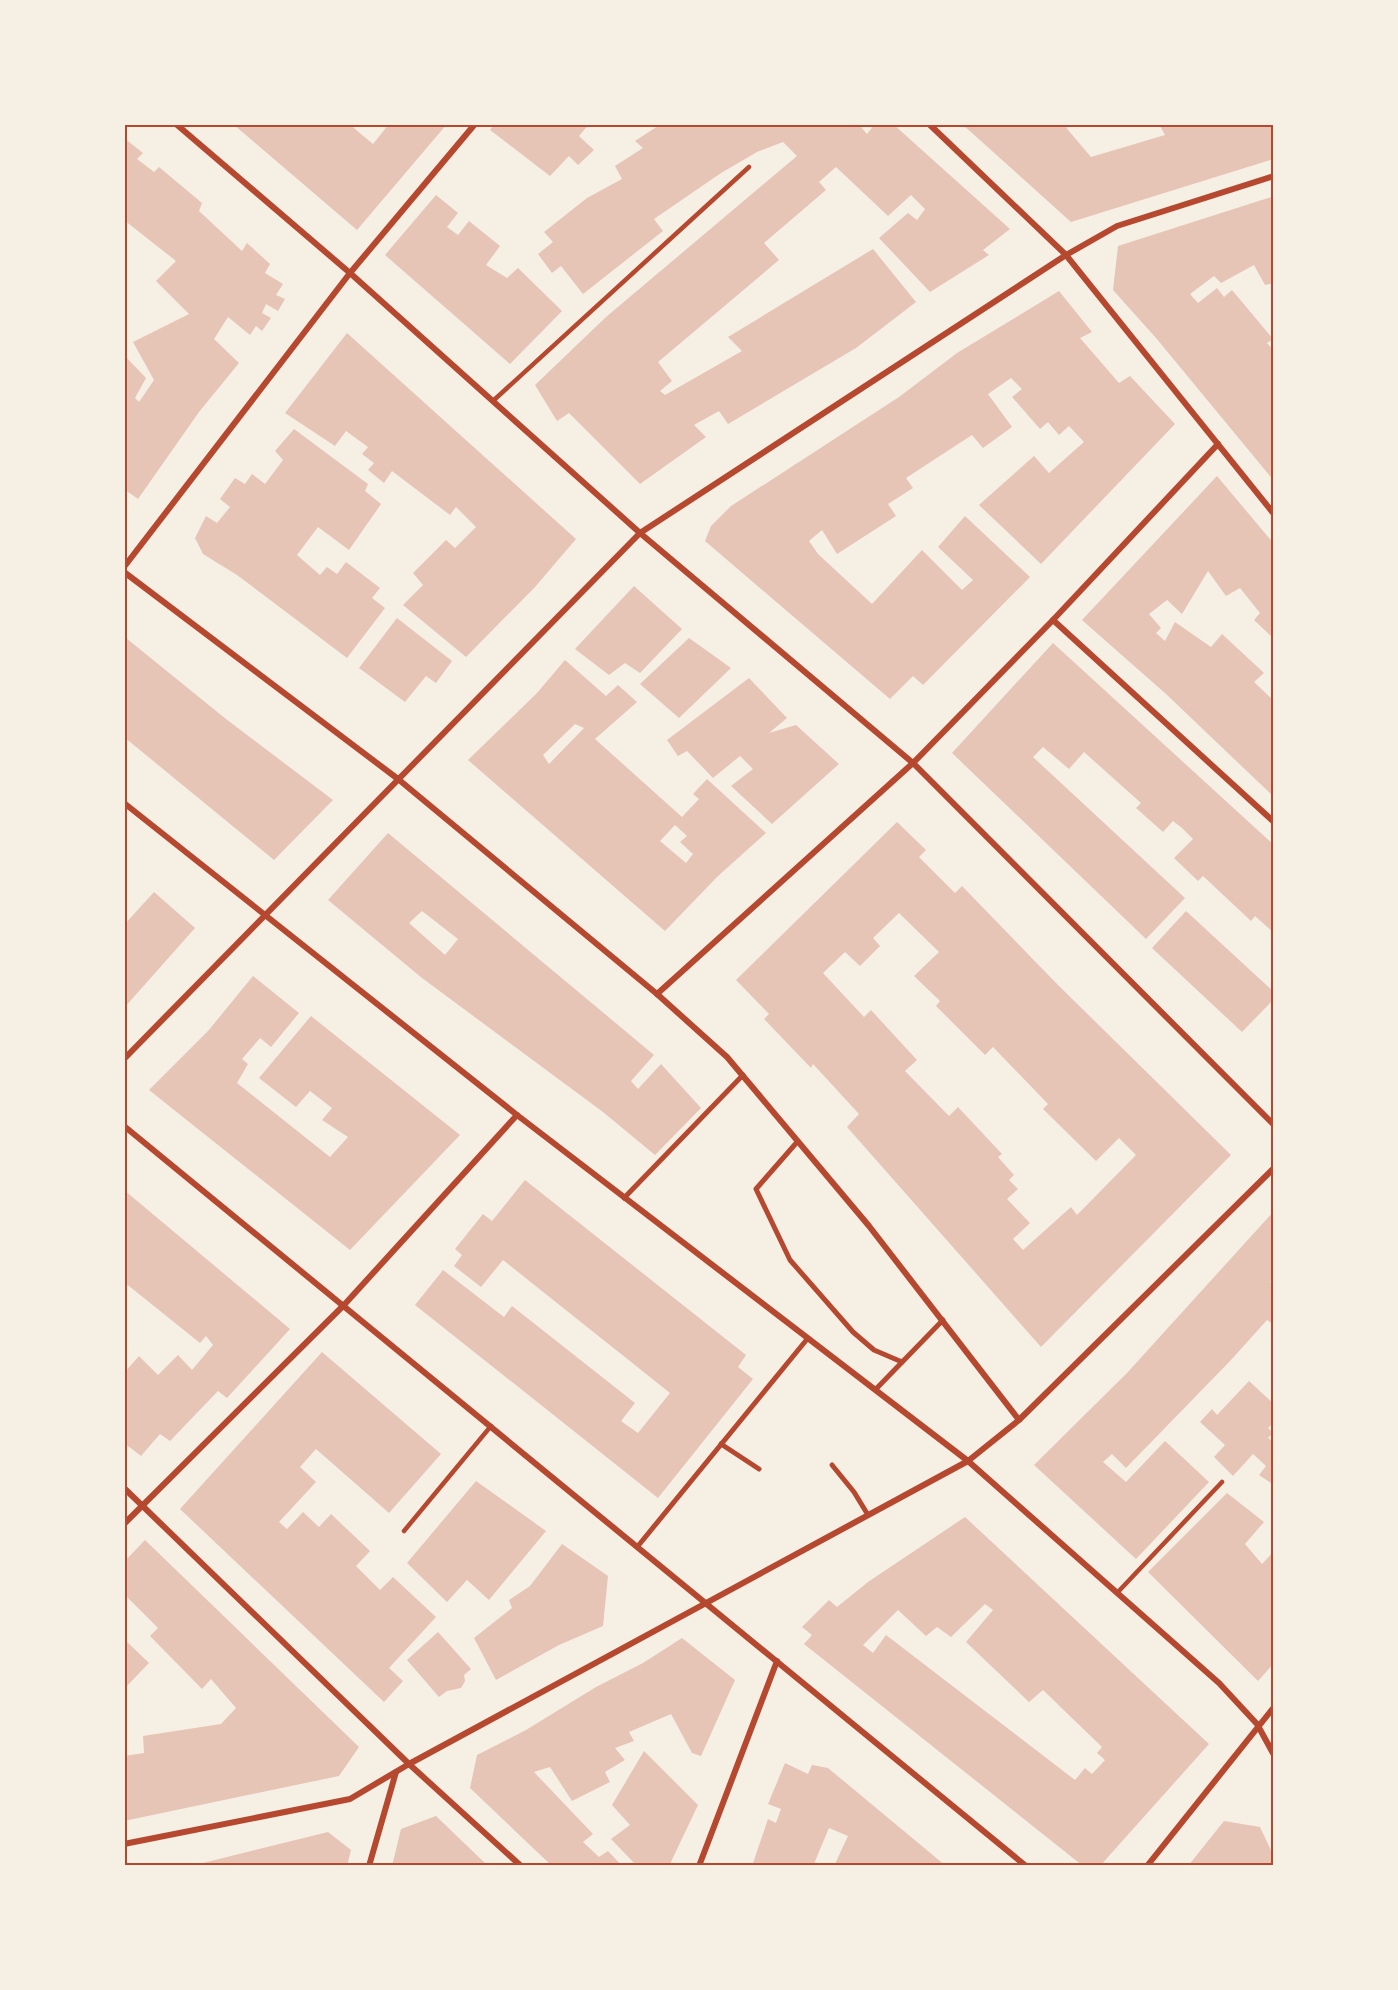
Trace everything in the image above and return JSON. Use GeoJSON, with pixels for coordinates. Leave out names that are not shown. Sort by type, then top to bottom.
{"type":"FeatureCollection","features":[{"type":"Feature","properties":{"kind":"street"},"geometry":{"type":"LineString","coordinates":[[176,124],[350,273],[640,532],[913,763],[1274,1125]]}},
{"type":"Feature","properties":{"kind":"street"},"geometry":{"type":"LineString","coordinates":[[124,567],[350,273],[475,124]]}},
{"type":"Feature","properties":{"kind":"street"},"geometry":{"type":"LineString","coordinates":[[929,124],[1066,255],[1274,514]]}},
{"type":"Feature","properties":{"kind":"street"},"geometry":{"type":"LineString","coordinates":[[124,1059],[640,532],[1066,255],[1117,226],[1274,176]]}},
{"type":"Feature","properties":{"kind":"street"},"geometry":{"type":"LineString","coordinates":[[657,994],[913,763],[1053,620],[1218,444]]}},
{"type":"Feature","properties":{"kind":"street"},"geometry":{"type":"LineString","coordinates":[[124,572],[398,779],[657,994],[727,1057],[943,1320],[1019,1420]]}},
{"type":"Feature","properties":{"kind":"street"},"geometry":{"type":"LineString","coordinates":[[1053,620],[1274,822]]}},
{"type":"Feature","properties":{"kind":"street"},"geometry":{"type":"LineString","coordinates":[[124,803],[517,1115],[968,1461],[1219,1683],[1257,1724],[1274,1755]]}},
{"type":"Feature","properties":{"kind":"street"},"geometry":{"type":"LineString","coordinates":[[624,1198],[743,1075]]}},
{"type":"Feature","properties":{"kind":"street"},"geometry":{"type":"LineString","coordinates":[[124,1524],[344,1305],[517,1115]]}},
{"type":"Feature","properties":{"kind":"street"},"geometry":{"type":"LineString","coordinates":[[124,1126],[1026,1866]]}},
{"type":"Feature","properties":{"kind":"street"},"geometry":{"type":"LineString","coordinates":[[798,1141],[756,1190],[790,1260],[853,1332],[874,1350],[902,1362]]}},
{"type":"Feature","properties":{"kind":"street"},"geometry":{"type":"LineString","coordinates":[[124,1844],[350,1799],[396,1771],[968,1461],[1019,1420],[1274,1168]]}},
{"type":"Feature","properties":{"kind":"street"},"geometry":{"type":"LineString","coordinates":[[875,1390],[943,1320]]}},
{"type":"Feature","properties":{"kind":"street"},"geometry":{"type":"LineString","coordinates":[[638,1546],[808,1338]]}},
{"type":"Feature","properties":{"kind":"street"},"geometry":{"type":"LineString","coordinates":[[721,1444],[759,1469]]}},
{"type":"Feature","properties":{"kind":"street"},"geometry":{"type":"LineString","coordinates":[[832,1465],[854,1491],[868,1515]]}},
{"type":"Feature","properties":{"kind":"street"},"geometry":{"type":"LineString","coordinates":[[124,1488],[409,1764],[520,1866]]}},
{"type":"Feature","properties":{"kind":"street"},"geometry":{"type":"LineString","coordinates":[[699,1866],[777,1660]]}},
{"type":"Feature","properties":{"kind":"street"},"geometry":{"type":"LineString","coordinates":[[1147,1866],[1257,1724],[1274,1707]]}},
{"type":"Feature","properties":{"kind":"street"},"geometry":{"type":"LineString","coordinates":[[369,1866],[396,1771]]}},
{"type":"Feature","properties":{"kind":"lane"},"geometry":{"type":"LineString","coordinates":[[494,400],[749,167]]}},
{"type":"Feature","properties":{"kind":"lane"},"geometry":{"type":"LineString","coordinates":[[404,1532],[491,1426]]}},
{"type":"Feature","properties":{"kind":"lane"},"geometry":{"type":"LineString","coordinates":[[1117,1593],[1222,1482]]}},
{"type":"Feature","properties":{"kind":"building"},"geometry":{"type":"Polygon","coordinates":[[[233,124],[349,124],[373,144],[389,124],[447,124],[357,230],[233,124]]]}},
{"type":"Feature","properties":{"kind":"building"},"geometry":{"type":"Polygon","coordinates":[[[495,124],[589,124],[579,136],[594,150],[578,165],[569,156],[550,176],[490,130],[495,124]]]}},
{"type":"Feature","properties":{"kind":"building"},"geometry":{"type":"Polygon","coordinates":[[[661,124],[858,124],[867,134],[875,124],[893,124],[1010,229],[983,250],[989,255],[930,292],[879,238],[908,213],[917,220],[925,209],[911,195],[888,216],[836,167],[819,182],[826,190],[764,243],[779,260],[658,362],[672,381],[660,391],[665,395],[742,351],[728,337],[873,249],[916,302],[856,348],[728,424],[719,411],[694,425],[706,437],[640,484],[569,413],[557,421],[535,385],[606,317],[797,156],[783,142],[757,152],[721,173],[654,219],[663,231],[583,294],[561,266],[552,273],[538,254],[553,242],[544,232],[587,198],[622,179],[615,166],[643,148],[635,141],[661,124]]]}},
{"type":"Feature","properties":{"kind":"building"},"geometry":{"type":"Polygon","coordinates":[[[962,124],[1063,124],[1091,157],[1165,135],[1159,124],[1274,124],[1274,159],[1071,222],[962,124]]]}},
{"type":"Feature","properties":{"kind":"building"},"geometry":{"type":"Polygon","coordinates":[[[124,138],[143,153],[137,159],[154,172],[159,167],[202,203],[199,211],[242,251],[247,243],[270,264],[265,273],[283,284],[276,295],[285,299],[278,311],[266,304],[262,313],[271,318],[262,331],[256,326],[250,335],[228,317],[214,339],[239,363],[199,412],[138,499],[124,489],[124,355],[146,378],[135,398],[139,402],[154,380],[133,342],[189,314],[156,281],[176,261],[124,220],[124,138]]]}},
{"type":"Feature","properties":{"kind":"building"},"geometry":{"type":"Polygon","coordinates":[[[436,195],[458,213],[447,227],[458,235],[469,221],[500,246],[486,265],[507,278],[518,268],[562,311],[510,364],[385,255],[436,195]]]}},
{"type":"Feature","properties":{"kind":"building"},"geometry":{"type":"Polygon","coordinates":[[[1274,196],[1274,283],[1265,285],[1254,265],[1221,283],[1214,276],[1190,294],[1198,303],[1217,288],[1224,297],[1232,290],[1273,339],[1267,343],[1274,351],[1274,481],[1156,338],[1113,290],[1118,246],[1274,196]]]}},
{"type":"Feature","properties":{"kind":"building"},"geometry":{"type":"Polygon","coordinates":[[[1059,291],[1092,332],[1080,338],[1119,383],[1130,376],[1175,424],[1041,564],[979,505],[1034,456],[1049,473],[1084,442],[1069,426],[1059,435],[1048,422],[1040,429],[1012,397],[1022,389],[1011,378],[988,394],[1012,427],[983,448],[972,435],[906,478],[913,488],[888,504],[896,516],[837,554],[822,530],[809,541],[818,554],[872,604],[922,550],[962,590],[973,580],[938,547],[965,516],[1030,577],[923,685],[913,676],[890,699],[705,541],[711,526],[731,506],[899,397],[957,353],[1059,291]]]}},
{"type":"Feature","properties":{"kind":"building"},"geometry":{"type":"Polygon","coordinates":[[[347,333],[576,539],[535,587],[466,657],[403,605],[423,585],[413,573],[446,540],[455,548],[476,527],[456,507],[450,515],[392,471],[384,483],[368,470],[374,463],[362,454],[368,447],[346,431],[335,446],[285,413],[347,333]]]}},
{"type":"Feature","properties":{"kind":"building"},"geometry":{"type":"Polygon","coordinates":[[[294,429],[368,484],[365,491],[381,504],[349,550],[318,527],[297,555],[320,575],[327,567],[337,574],[346,562],[380,588],[372,598],[385,608],[347,658],[237,575],[203,554],[195,538],[206,516],[217,523],[230,507],[220,499],[235,478],[245,484],[252,474],[265,484],[283,460],[275,451],[294,429]]]}},
{"type":"Feature","properties":{"kind":"building"},"geometry":{"type":"Polygon","coordinates":[[[1217,476],[1274,544],[1274,639],[1254,620],[1260,613],[1240,588],[1226,596],[1208,571],[1182,614],[1167,600],[1149,614],[1161,628],[1156,633],[1165,641],[1175,622],[1211,647],[1222,634],[1264,673],[1254,682],[1274,701],[1274,797],[1166,694],[1082,620],[1217,476]]]}},
{"type":"Feature","properties":{"kind":"building"},"geometry":{"type":"Polygon","coordinates":[[[634,586],[682,629],[640,673],[625,663],[609,675],[575,649],[634,586]]]}},
{"type":"Feature","properties":{"kind":"building"},"geometry":{"type":"Polygon","coordinates":[[[397,618],[452,661],[436,683],[426,676],[405,702],[359,668],[397,618]]]}},
{"type":"Feature","properties":{"kind":"building"},"geometry":{"type":"Polygon","coordinates":[[[126,638],[226,719],[333,800],[274,860],[124,737],[126,638]]]}},
{"type":"Feature","properties":{"kind":"building"},"geometry":{"type":"Polygon","coordinates":[[[689,638],[731,668],[679,718],[640,684],[689,638]]]}},
{"type":"Feature","properties":{"kind":"building"},"geometry":{"type":"Polygon","coordinates":[[[1053,643],[1274,845],[1274,933],[1255,916],[1251,921],[1203,876],[1198,881],[1174,858],[1193,839],[1182,828],[1173,821],[1163,832],[1136,808],[1141,803],[1084,752],[1069,769],[1043,747],[1033,757],[1185,898],[1146,939],[952,753],[1053,643]]]}},
{"type":"Feature","properties":{"kind":"building"},"geometry":{"type":"Polygon","coordinates":[[[565,660],[606,696],[618,685],[637,702],[595,739],[682,817],[699,799],[693,794],[707,779],[766,833],[717,877],[665,931],[468,760],[537,693],[565,660]],[[575,724],[543,755],[549,764],[584,728],[575,724]],[[675,825],[660,841],[686,863],[693,854],[680,842],[687,836],[675,825]]]}},
{"type":"Feature","properties":{"kind":"building"},"geometry":{"type":"Polygon","coordinates":[[[749,678],[787,718],[769,733],[796,725],[839,764],[772,824],[731,786],[753,769],[740,756],[713,778],[687,751],[678,756],[667,740],[749,678]]]}},
{"type":"Feature","properties":{"kind":"building"},"geometry":{"type":"Polygon","coordinates":[[[897,822],[926,850],[919,857],[955,893],[962,886],[1057,984],[1231,1155],[1041,1347],[847,1127],[859,1114],[813,1064],[811,1068],[764,1019],[769,1014],[736,980],[897,822]],[[899,913],[873,938],[880,946],[860,966],[845,952],[823,973],[864,1017],[871,1010],[917,1060],[905,1071],[949,1116],[958,1107],[1002,1154],[998,1157],[1014,1175],[1009,1180],[1018,1189],[1007,1199],[1030,1223],[1013,1239],[1023,1250],[1071,1207],[1077,1215],[1136,1155],[1119,1138],[1096,1161],[1043,1109],[1048,1104],[993,1047],[985,1055],[936,1006],[940,1001],[914,976],[939,952],[899,913]]]}},
{"type":"Feature","properties":{"kind":"building"},"geometry":{"type":"Polygon","coordinates":[[[388,833],[654,1055],[631,1081],[638,1089],[661,1064],[701,1108],[655,1155],[603,1112],[422,978],[328,900],[388,833]],[[422,911],[409,923],[445,955],[458,939],[422,911]]]}},
{"type":"Feature","properties":{"kind":"building"},"geometry":{"type":"Polygon","coordinates":[[[154,892],[195,928],[124,1008],[124,925],[154,892]]]}},
{"type":"Feature","properties":{"kind":"building"},"geometry":{"type":"Polygon","coordinates":[[[1186,911],[1274,992],[1274,999],[1242,1032],[1152,948],[1186,911]]]}},
{"type":"Feature","properties":{"kind":"building"},"geometry":{"type":"Polygon","coordinates":[[[253,976],[299,1013],[271,1047],[260,1038],[242,1059],[248,1064],[237,1083],[330,1157],[348,1137],[322,1120],[332,1108],[310,1091],[296,1107],[259,1078],[311,1016],[460,1135],[350,1250],[149,1090],[208,1031],[253,976]]]}},
{"type":"Feature","properties":{"kind":"building"},"geometry":{"type":"Polygon","coordinates":[[[525,1180],[746,1355],[738,1367],[753,1379],[658,1498],[415,1305],[443,1270],[504,1317],[512,1306],[635,1403],[621,1421],[638,1433],[670,1393],[503,1260],[481,1287],[454,1266],[462,1255],[455,1249],[483,1214],[492,1221],[525,1180]]]}},
{"type":"Feature","properties":{"kind":"building"},"geometry":{"type":"Polygon","coordinates":[[[124,1190],[290,1329],[227,1398],[218,1391],[170,1441],[160,1434],[141,1456],[124,1443],[124,1373],[139,1356],[158,1375],[178,1355],[192,1370],[213,1345],[206,1336],[200,1343],[124,1282],[124,1190]]]}},
{"type":"Feature","properties":{"kind":"building"},"geometry":{"type":"Polygon","coordinates":[[[1274,1211],[1274,1278],[1270,1282],[1274,1286],[1274,1325],[1267,1320],[1126,1468],[1112,1454],[1103,1462],[1126,1482],[1165,1441],[1209,1482],[1136,1559],[1034,1465],[1127,1373],[1274,1211]]]}},
{"type":"Feature","properties":{"kind":"building"},"geometry":{"type":"Polygon","coordinates":[[[322,1352],[441,1454],[389,1513],[316,1449],[300,1467],[316,1482],[279,1522],[287,1529],[303,1512],[319,1527],[331,1514],[370,1551],[356,1566],[380,1590],[393,1577],[436,1617],[389,1668],[403,1681],[384,1702],[180,1509],[322,1352]]]}},
{"type":"Feature","properties":{"kind":"building"},"geometry":{"type":"Polygon","coordinates":[[[1249,1381],[1274,1404],[1274,1422],[1268,1428],[1273,1433],[1268,1438],[1274,1442],[1274,1485],[1259,1475],[1266,1466],[1253,1454],[1233,1476],[1214,1457],[1225,1445],[1200,1422],[1212,1409],[1217,1415],[1249,1381]]]}},
{"type":"Feature","properties":{"kind":"building"},"geometry":{"type":"Polygon","coordinates":[[[476,1481],[546,1531],[489,1600],[467,1580],[447,1602],[407,1563],[476,1481]]]}},
{"type":"Feature","properties":{"kind":"building"},"geometry":{"type":"Polygon","coordinates":[[[1227,1493],[1264,1522],[1245,1544],[1262,1564],[1274,1551],[1274,1663],[1258,1681],[1148,1572],[1227,1493]]]}},
{"type":"Feature","properties":{"kind":"building"},"geometry":{"type":"Polygon","coordinates":[[[965,1517],[1209,1744],[1100,1866],[1083,1866],[804,1644],[812,1635],[802,1627],[829,1600],[837,1607],[868,1582],[965,1517]],[[985,1604],[951,1637],[937,1627],[926,1636],[898,1610],[863,1645],[873,1653],[886,1635],[1075,1780],[1085,1768],[1092,1774],[1105,1760],[1097,1753],[1102,1747],[1043,1690],[1029,1702],[966,1642],[993,1610],[985,1604]]]}},
{"type":"Feature","properties":{"kind":"building"},"geometry":{"type":"Polygon","coordinates":[[[145,1540],[359,1747],[339,1776],[124,1821],[124,1756],[144,1753],[143,1736],[221,1724],[236,1708],[211,1679],[202,1689],[150,1636],[158,1628],[124,1594],[124,1562],[145,1540]]]}},
{"type":"Feature","properties":{"kind":"building"},"geometry":{"type":"Polygon","coordinates":[[[562,1544],[608,1576],[603,1626],[559,1645],[496,1680],[474,1638],[512,1608],[509,1600],[530,1586],[562,1544]]]}},
{"type":"Feature","properties":{"kind":"building"},"geometry":{"type":"Polygon","coordinates":[[[438,1632],[471,1669],[464,1675],[465,1681],[461,1688],[447,1691],[439,1697],[407,1660],[438,1632]]]}},
{"type":"Feature","properties":{"kind":"building"},"geometry":{"type":"Polygon","coordinates":[[[682,1638],[735,1680],[701,1756],[692,1753],[671,1714],[629,1732],[634,1741],[615,1748],[625,1760],[605,1772],[610,1782],[572,1801],[550,1767],[534,1772],[593,1834],[583,1842],[599,1857],[608,1851],[622,1866],[552,1866],[470,1788],[477,1755],[526,1730],[682,1638]]]}},
{"type":"Feature","properties":{"kind":"building"},"geometry":{"type":"Polygon","coordinates":[[[124,1639],[149,1663],[124,1689],[124,1639]]]}},
{"type":"Feature","properties":{"kind":"building"},"geometry":{"type":"Polygon","coordinates":[[[644,1751],[698,1805],[669,1866],[637,1866],[611,1839],[630,1825],[612,1805],[644,1751]]]}},
{"type":"Feature","properties":{"kind":"building"},"geometry":{"type":"Polygon","coordinates":[[[785,1763],[808,1774],[812,1765],[828,1768],[946,1866],[834,1866],[848,1836],[829,1828],[813,1866],[752,1866],[768,1819],[776,1823],[781,1809],[768,1804],[785,1763]]]}},
{"type":"Feature","properties":{"kind":"building"},"geometry":{"type":"Polygon","coordinates":[[[436,1816],[488,1866],[392,1866],[401,1829],[436,1816]]]}},
{"type":"Feature","properties":{"kind":"building"},"geometry":{"type":"Polygon","coordinates":[[[1224,1821],[1260,1827],[1274,1857],[1274,1866],[1188,1866],[1224,1821]]]}},
{"type":"Feature","properties":{"kind":"building"},"geometry":{"type":"Polygon","coordinates":[[[328,1832],[351,1850],[347,1866],[191,1866],[328,1832]]]}}]}
